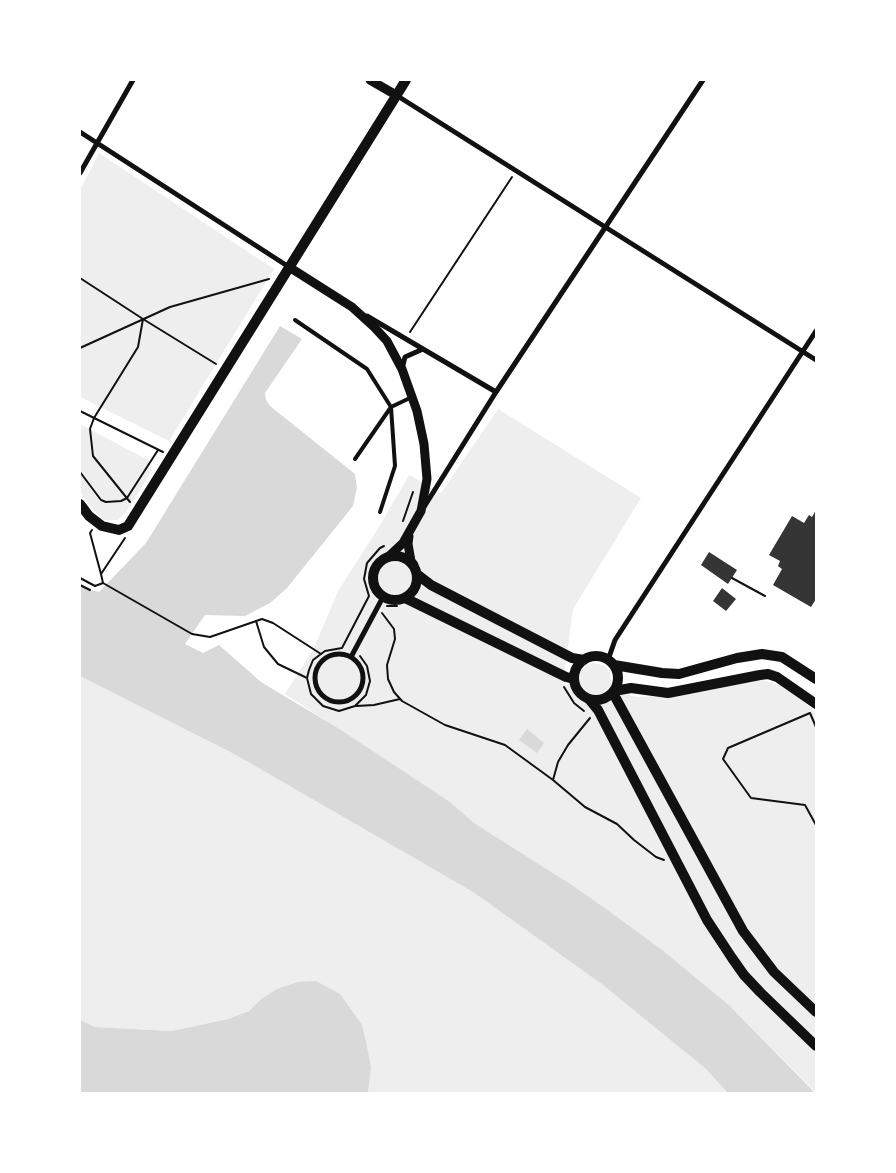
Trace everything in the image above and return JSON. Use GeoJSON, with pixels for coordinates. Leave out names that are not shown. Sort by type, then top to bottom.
{"type":"FeatureCollection","features":[{"type":"Feature","properties":{"kind":"main road"},"geometry":{"type":"LineString","coordinates":[[80,504],[89,516],[102,526],[123,528],[138,512],[406,80]]}},
{"type":"Feature","properties":{"kind":"main road"},"geometry":{"type":"LineString","coordinates":[[574,679],[402,602],[394,600],[383,601],[374,586],[374,572],[377,565],[388,557],[405,558],[440,590],[572,658],[584,660]]}},
{"type":"Feature","properties":{"kind":"main road"},"geometry":{"type":"LineString","coordinates":[[402,602],[415,588],[416,570]]}},
{"type":"Feature","properties":{"kind":"main road"},"geometry":{"type":"LineString","coordinates":[[816,679],[782,657],[762,654],[737,658],[679,674],[662,673],[611,663],[596,656],[584,660],[578,666],[574,679],[578,692],[589,699],[598,710],[707,920],[732,958],[744,975],[760,992],[816,1046]]}},
{"type":"Feature","properties":{"kind":"main road"},"geometry":{"type":"LineString","coordinates":[[611,663],[618,676],[614,692]]}},
{"type":"Feature","properties":{"kind":"main road"},"geometry":{"type":"LineString","coordinates":[[589,699],[602,700],[614,692],[631,688],[668,693],[768,674],[777,677],[816,704]]}},
{"type":"Feature","properties":{"kind":"main road"},"geometry":{"type":"LineString","coordinates":[[614,692],[743,931],[774,972],[816,1012]]}},
{"type":"Feature","properties":{"kind":"street"},"geometry":{"type":"LineString","coordinates":[[80,173],[133,80]]}},
{"type":"Feature","properties":{"kind":"street"},"geometry":{"type":"LineString","coordinates":[[370,80],[816,360]]}},
{"type":"Feature","properties":{"kind":"street"},"geometry":{"type":"LineString","coordinates":[[388,557],[403,543],[410,533],[421,511],[496,392],[703,80]]}},
{"type":"Feature","properties":{"kind":"street"},"geometry":{"type":"LineString","coordinates":[[80,132],[286,271],[352,307],[496,392]]}},
{"type":"Feature","properties":{"kind":"street"},"geometry":{"type":"LineString","coordinates":[[352,307],[387,341],[402,369],[412,397],[424,444],[427,479],[421,511]]}},
{"type":"Feature","properties":{"kind":"street"},"geometry":{"type":"LineString","coordinates":[[611,663],[616,640],[816,331]]}},
{"type":"Feature","properties":{"kind":"street"},"geometry":{"type":"LineString","coordinates":[[402,369],[406,357],[423,349]]}},
{"type":"Feature","properties":{"kind":"street"},"geometry":{"type":"LineString","coordinates":[[410,533],[408,544],[411,561],[416,570]]}},
{"type":"Feature","properties":{"kind":"street"},"geometry":{"type":"LineString","coordinates":[[351,657],[383,601]]}},
{"type":"Feature","properties":{"kind":"street"},"geometry":{"type":"LineString","coordinates":[[336,654],[351,657],[362,670],[362,686],[352,699],[344,702],[328,700],[317,689],[315,674],[318,667],[322,661],[336,654]]}},
{"type":"Feature","properties":{"kind":"lane"},"geometry":{"type":"LineString","coordinates":[[295,320],[367,368],[391,407],[395,466],[380,512]]}},
{"type":"Feature","properties":{"kind":"lane"},"geometry":{"type":"LineString","coordinates":[[355,459],[391,407],[412,397]]}},
{"type":"Feature","properties":{"kind":"path"},"geometry":{"type":"LineString","coordinates":[[406,339],[516,171]]}},
{"type":"Feature","properties":{"kind":"path"},"geometry":{"type":"LineString","coordinates":[[80,348],[170,307],[286,271]]}},
{"type":"Feature","properties":{"kind":"path"},"geometry":{"type":"LineString","coordinates":[[80,278],[226,370]]}},
{"type":"Feature","properties":{"kind":"path"},"geometry":{"type":"LineString","coordinates":[[138,512],[93,456],[90,428],[94,418],[138,347],[143,319]]}},
{"type":"Feature","properties":{"kind":"path"},"geometry":{"type":"LineString","coordinates":[[80,411],[172,457]]}},
{"type":"Feature","properties":{"kind":"path"},"geometry":{"type":"LineString","coordinates":[[80,472],[101,500],[112,502],[127,498],[158,450]]}},
{"type":"Feature","properties":{"kind":"path"},"geometry":{"type":"LineString","coordinates":[[402,524],[415,489]]}},
{"type":"Feature","properties":{"kind":"path"},"geometry":{"type":"LineString","coordinates":[[101,574],[125,540],[123,528]]}},
{"type":"Feature","properties":{"kind":"path"},"geometry":{"type":"LineString","coordinates":[[92,530],[90,533],[103,583],[192,634],[210,637],[262,619],[273,623],[321,654]]}},
{"type":"Feature","properties":{"kind":"path"},"geometry":{"type":"LineString","coordinates":[[387,545],[380,548],[367,563],[364,579],[369,596],[342,648],[325,651],[313,660],[307,678],[311,694],[323,706],[339,710],[400,699]]}},
{"type":"Feature","properties":{"kind":"path"},"geometry":{"type":"LineString","coordinates":[[80,578],[95,586],[103,583]]}},
{"type":"Feature","properties":{"kind":"path"},"geometry":{"type":"LineString","coordinates":[[732,578],[765,596]]}},
{"type":"Feature","properties":{"kind":"path"},"geometry":{"type":"LineString","coordinates":[[80,585],[90,590]]}},
{"type":"Feature","properties":{"kind":"path"},"geometry":{"type":"LineString","coordinates":[[383,601],[402,602]]}},
{"type":"Feature","properties":{"kind":"path"},"geometry":{"type":"LineString","coordinates":[[377,619],[381,611],[394,629],[395,639],[387,665],[388,679],[394,692],[400,699],[444,725],[505,745],[553,780],[585,807],[617,824],[656,857],[666,860],[662,853]]}},
{"type":"Feature","properties":{"kind":"path"},"geometry":{"type":"LineString","coordinates":[[256,621],[264,647],[278,664],[307,678]]}},
{"type":"Feature","properties":{"kind":"path"},"geometry":{"type":"LineString","coordinates":[[355,706],[366,695],[370,681],[367,666],[359,656]]}},
{"type":"Feature","properties":{"kind":"path"},"geometry":{"type":"LineString","coordinates":[[562,684],[574,703],[581,710],[587,712]]}},
{"type":"Feature","properties":{"kind":"path"},"geometry":{"type":"LineString","coordinates":[[803,708],[810,713],[816,727]]}},
{"type":"Feature","properties":{"kind":"path"},"geometry":{"type":"LineString","coordinates":[[810,713],[728,748],[723,759],[751,798],[805,805],[816,825]]}},
{"type":"Feature","properties":{"kind":"path"},"geometry":{"type":"LineString","coordinates":[[553,780],[558,762],[568,745],[593,715]]}},
{"type":"Feature","properties":{"kind":"shaded area"},"geometry":{"type":"Polygon","coordinates":[[[99,153],[274,269],[169,441],[80,397],[80,190],[99,153]]]}},
{"type":"Feature","properties":{"kind":"shaded area"},"geometry":{"type":"Polygon","coordinates":[[[280,326],[302,339],[265,393],[266,400],[270,406],[355,474],[357,488],[353,506],[287,588],[270,603],[245,616],[205,615],[185,644],[203,653],[219,645],[261,682],[341,730],[450,802],[474,823],[572,885],[613,914],[661,949],[729,1005],[815,1093],[728,1093],[705,1068],[603,985],[473,892],[236,755],[80,676],[80,585],[99,592],[146,543],[280,326]]]}},
{"type":"Feature","properties":{"kind":"shaded area"},"geometry":{"type":"Polygon","coordinates":[[[498,409],[641,498],[573,609],[563,683],[580,686],[579,678],[581,671],[586,665],[594,663],[605,666],[610,672],[611,684],[607,691],[637,697],[677,695],[762,680],[784,686],[816,712],[816,1093],[729,1005],[661,949],[572,885],[474,823],[450,802],[285,694],[314,648],[338,591],[376,532],[409,475],[441,493],[498,409]]]}},
{"type":"Feature","properties":{"kind":"shaded area"},"geometry":{"type":"Polygon","coordinates":[[[80,424],[148,460],[152,470],[127,511],[118,520],[104,520],[94,511],[80,492],[80,424]]]}},
{"type":"Feature","properties":{"kind":"shaded area"},"geometry":{"type":"Polygon","coordinates":[[[80,676],[236,755],[473,892],[603,985],[706,1068],[728,1093],[368,1093],[371,1067],[362,1025],[261,999],[249,1011],[228,1019],[172,1031],[95,1027],[80,1020],[80,676]]]}},
{"type":"Feature","properties":{"kind":"shaded area"},"geometry":{"type":"Polygon","coordinates":[[[527,729],[544,743],[537,753],[519,740],[527,729]]]}},
{"type":"Feature","properties":{"kind":"shaded area"},"geometry":{"type":"Polygon","coordinates":[[[316,981],[340,994],[362,1025],[371,1067],[368,1093],[80,1093],[80,1020],[95,1027],[172,1031],[228,1019],[249,1011],[261,999],[277,989],[298,982],[316,981]]]}},
{"type":"Feature","properties":{"kind":"building"},"geometry":{"type":"Polygon","coordinates":[[[816,510],[816,599],[811,607],[773,585],[782,569],[778,566],[780,561],[769,555],[792,516],[804,523],[809,515],[812,517],[816,510]]]}},
{"type":"Feature","properties":{"kind":"building"},"geometry":{"type":"Polygon","coordinates":[[[709,552],[737,570],[728,584],[701,565],[709,552]]]}},
{"type":"Feature","properties":{"kind":"building"},"geometry":{"type":"Polygon","coordinates":[[[722,588],[736,599],[726,611],[713,601],[722,588]]]}}]}
